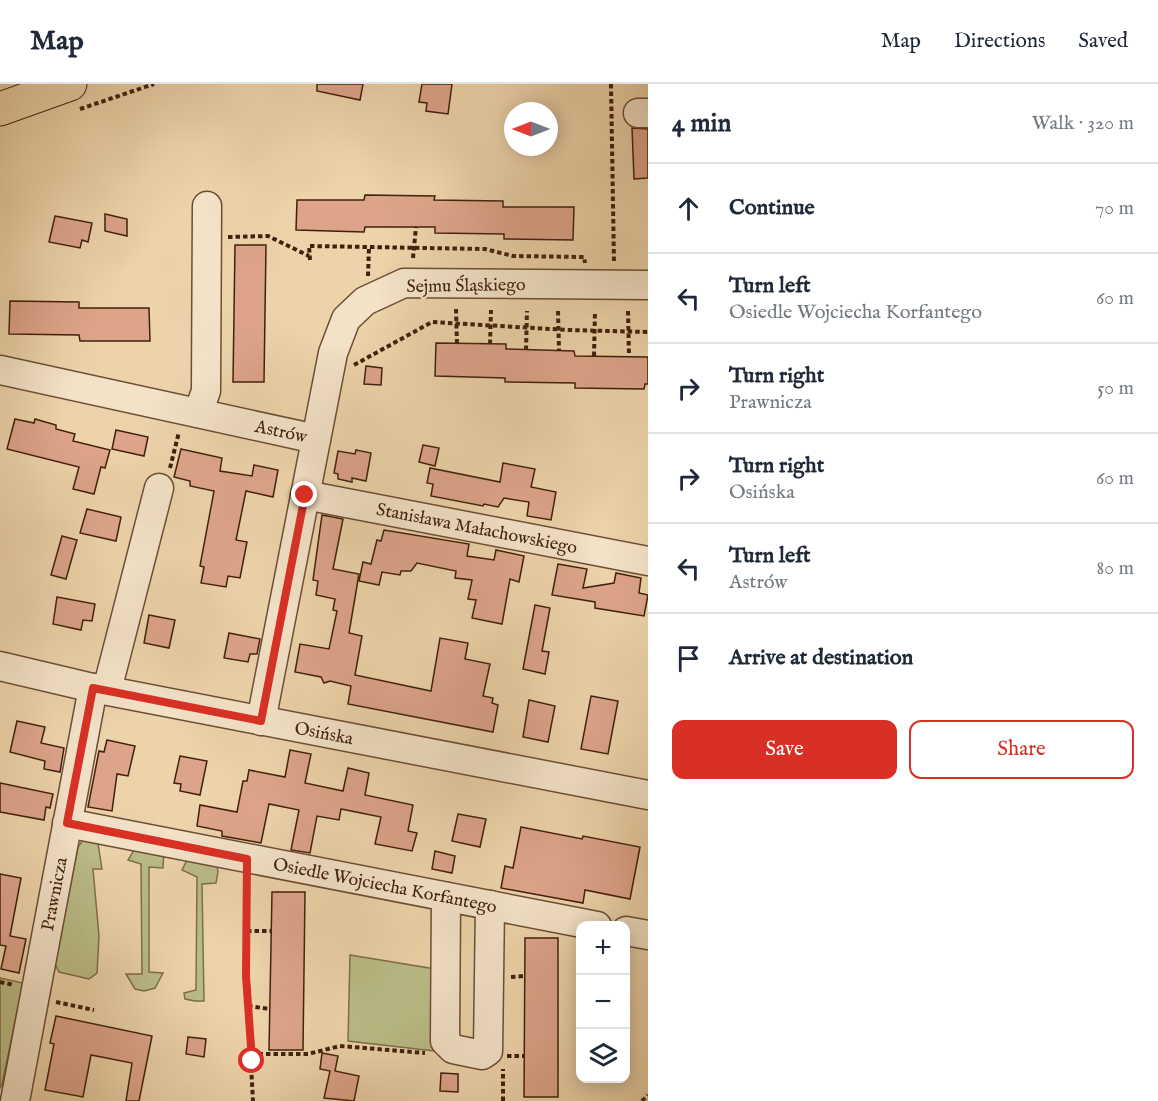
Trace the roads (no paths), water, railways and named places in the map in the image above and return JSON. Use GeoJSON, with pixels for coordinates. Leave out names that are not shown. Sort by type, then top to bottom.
{"type":"FeatureCollection","features":[{"type":"Feature","properties":{"kind":"main road"},"geometry":{"type":"LineString","coordinates":[[0,109],[70,84]]}},
{"type":"Feature","properties":{"kind":"street"},"geometry":{"type":"LineString","coordinates":[[191,412],[206,391],[207,206]]}},
{"type":"Feature","properties":{"kind":"street","name":"Sejmu Śląskiego"},"geometry":{"type":"LineString","coordinates":[[316,439],[333,352],[346,319],[365,300],[404,283],[648,285]]}},
{"type":"Feature","properties":{"kind":"street","name":"Astrów"},"geometry":{"type":"LineString","coordinates":[[0,370],[316,439],[261,721]]}},
{"type":"Feature","properties":{"kind":"street","name":"Prawnicza"},"geometry":{"type":"LineString","coordinates":[[15,1101],[67,823],[100,689],[159,488]]}},
{"type":"Feature","properties":{"kind":"street","name":"Stanisława Małachowskiego"},"geometry":{"type":"LineString","coordinates":[[305,495],[648,561]]}},
{"type":"Feature","properties":{"kind":"street","name":"Osińska"},"geometry":{"type":"LineString","coordinates":[[0,666],[100,689],[648,795]]}},
{"type":"Feature","properties":{"kind":"street","name":"Osiedle Wojciecha Korfantego"},"geometry":{"type":"LineString","coordinates":[[67,823],[576,922]]}},
{"type":"Feature","properties":{"kind":"street"},"geometry":{"type":"LineString","coordinates":[[447,897],[445,1041],[453,1048],[482,1055],[488,1051],[490,905]]}},
{"type":"Feature","properties":{"kind":"street"},"geometry":{"type":"LineString","coordinates":[[630,932],[648,935]]}}]}
